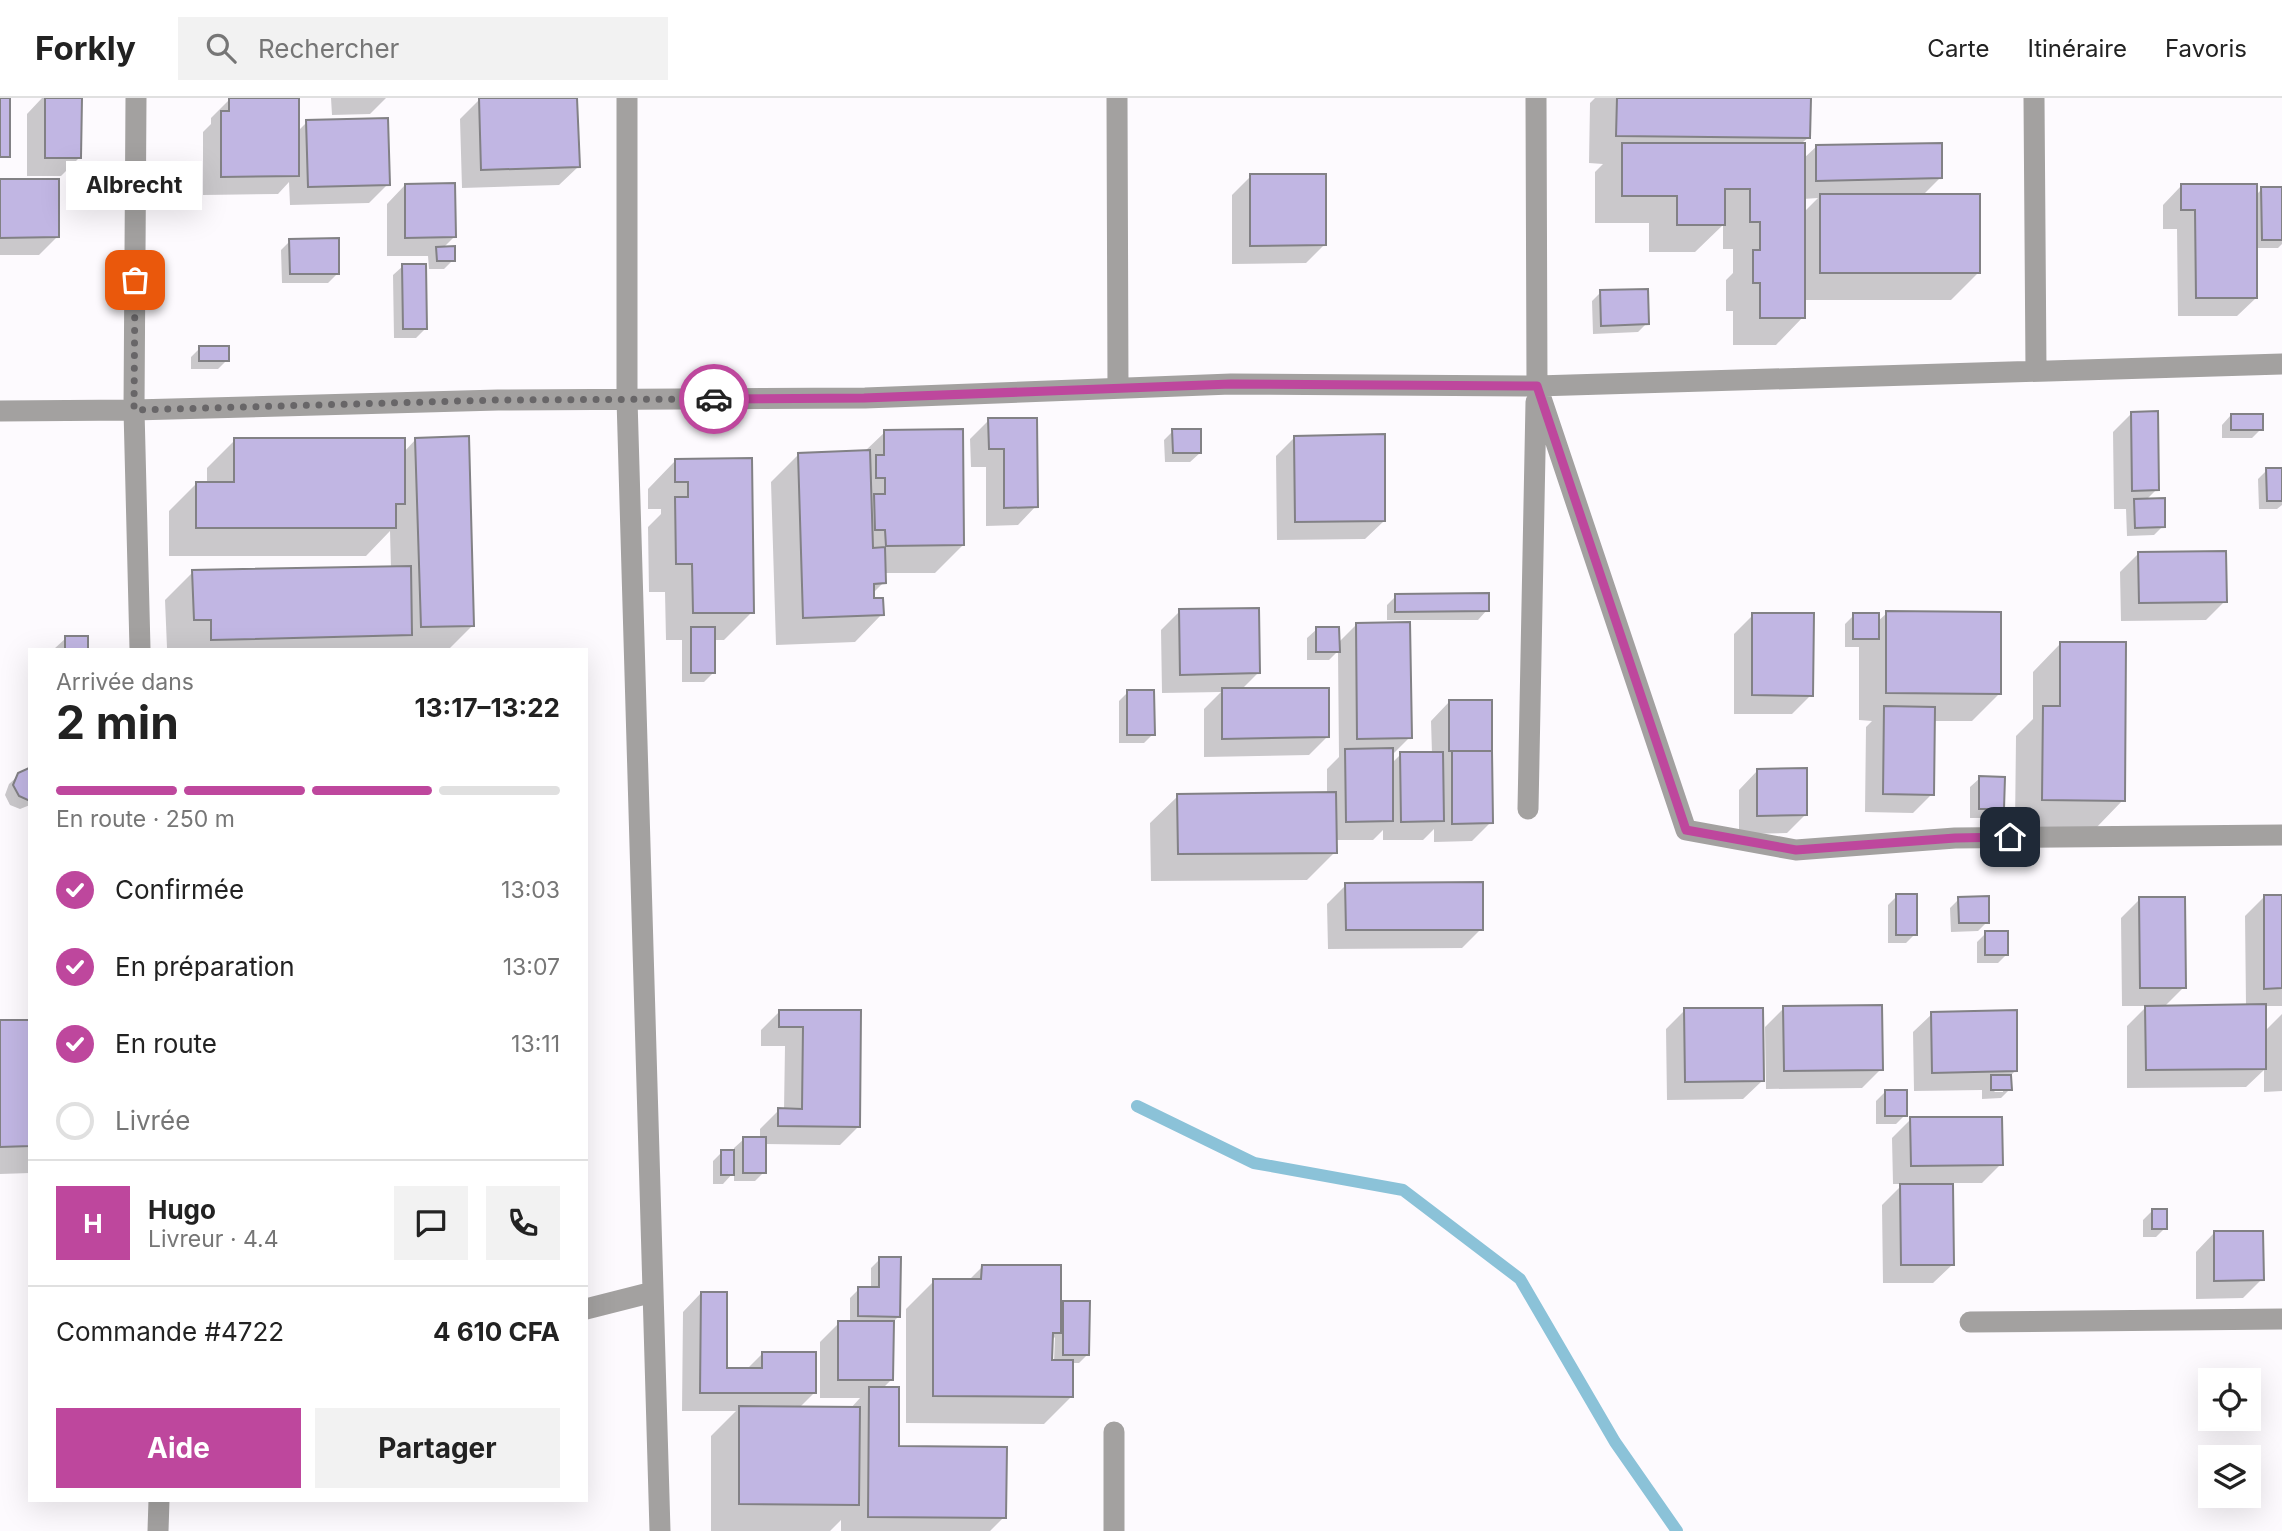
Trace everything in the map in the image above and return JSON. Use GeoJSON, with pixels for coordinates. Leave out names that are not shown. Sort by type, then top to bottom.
{"type":"FeatureCollection","features":[{"type":"Feature","properties":{"kind":"street"},"geometry":{"type":"LineString","coordinates":[[136,98],[134,410],[140,648]]}},
{"type":"Feature","properties":{"kind":"street"},"geometry":{"type":"LineString","coordinates":[[627,98],[627,399],[660,1531]]}},
{"type":"Feature","properties":{"kind":"street"},"geometry":{"type":"LineString","coordinates":[[1117,98],[1118,388]]}},
{"type":"Feature","properties":{"kind":"street"},"geometry":{"type":"LineString","coordinates":[[1528,809],[1537,386],[1536,98]]}},
{"type":"Feature","properties":{"kind":"street"},"geometry":{"type":"LineString","coordinates":[[2034,98],[2036,370]]}},
{"type":"Feature","properties":{"kind":"street"},"geometry":{"type":"LineString","coordinates":[[0,411],[498,400],[864,398],[1231,384],[1537,386],[2282,364]]}},
{"type":"Feature","properties":{"kind":"street"},"geometry":{"type":"LineString","coordinates":[[1537,386],[1686,830],[1796,850],[1955,838],[2282,835]]}},
{"type":"Feature","properties":{"kind":"street"},"geometry":{"type":"LineString","coordinates":[[588,1308],[653,1292]]}},
{"type":"Feature","properties":{"kind":"street"},"geometry":{"type":"LineString","coordinates":[[1970,1322],[2282,1319]]}},
{"type":"Feature","properties":{"kind":"street"},"geometry":{"type":"LineString","coordinates":[[1114,1432],[1114,1531]]}},
{"type":"Feature","properties":{"kind":"street"},"geometry":{"type":"LineString","coordinates":[[158,1531],[159,1502]]}},
{"type":"Feature","properties":{"kind":"building"},"geometry":{"type":"Polygon","coordinates":[[[0,98],[10,98],[10,157],[0,157],[0,98]]]}},
{"type":"Feature","properties":{"kind":"building"},"geometry":{"type":"Polygon","coordinates":[[[45,98],[82,98],[81,158],[45,158],[45,98]]]}},
{"type":"Feature","properties":{"kind":"building"},"geometry":{"type":"Polygon","coordinates":[[[229,98],[299,98],[299,176],[221,177],[221,111],[229,111],[229,98]]]}},
{"type":"Feature","properties":{"kind":"building"},"geometry":{"type":"Polygon","coordinates":[[[479,98],[577,98],[580,167],[481,170],[479,98]]]}},
{"type":"Feature","properties":{"kind":"building"},"geometry":{"type":"Polygon","coordinates":[[[1617,98],[1811,98],[1810,138],[1616,136],[1617,98]]]}},
{"type":"Feature","properties":{"kind":"building"},"geometry":{"type":"Polygon","coordinates":[[[388,118],[390,185],[308,187],[306,120],[388,118]]]}},
{"type":"Feature","properties":{"kind":"building"},"geometry":{"type":"Polygon","coordinates":[[[1622,143],[1805,143],[1805,318],[1760,318],[1760,283],[1753,283],[1753,250],[1760,250],[1760,222],[1750,222],[1750,189],[1725,189],[1725,225],[1677,225],[1677,196],[1622,196],[1622,143]]]}},
{"type":"Feature","properties":{"kind":"building"},"geometry":{"type":"Polygon","coordinates":[[[1942,143],[1942,178],[1816,181],[1816,145],[1942,143]]]}},
{"type":"Feature","properties":{"kind":"building"},"geometry":{"type":"Polygon","coordinates":[[[1250,174],[1326,174],[1326,245],[1250,246],[1250,174]]]}},
{"type":"Feature","properties":{"kind":"building"},"geometry":{"type":"Polygon","coordinates":[[[0,179],[59,179],[59,237],[0,238],[0,179]]]}},
{"type":"Feature","properties":{"kind":"building"},"geometry":{"type":"Polygon","coordinates":[[[455,183],[456,237],[405,238],[405,184],[455,183]]]}},
{"type":"Feature","properties":{"kind":"building"},"geometry":{"type":"Polygon","coordinates":[[[2181,184],[2257,184],[2257,298],[2196,298],[2195,210],[2181,210],[2181,184]]]}},
{"type":"Feature","properties":{"kind":"building"},"geometry":{"type":"Polygon","coordinates":[[[2261,187],[2282,187],[2282,240],[2262,240],[2261,187]]]}},
{"type":"Feature","properties":{"kind":"building"},"geometry":{"type":"Polygon","coordinates":[[[1820,194],[1980,194],[1980,273],[1820,273],[1820,194]]]}},
{"type":"Feature","properties":{"kind":"building"},"geometry":{"type":"Polygon","coordinates":[[[339,238],[339,274],[290,274],[289,239],[339,238]]]}},
{"type":"Feature","properties":{"kind":"building"},"geometry":{"type":"Polygon","coordinates":[[[455,246],[455,261],[437,261],[436,247],[455,246]]]}},
{"type":"Feature","properties":{"kind":"building"},"geometry":{"type":"Polygon","coordinates":[[[402,264],[426,264],[427,329],[403,329],[402,264]]]}},
{"type":"Feature","properties":{"kind":"building"},"geometry":{"type":"Polygon","coordinates":[[[1648,289],[1649,324],[1601,326],[1600,290],[1648,289]]]}},
{"type":"Feature","properties":{"kind":"building"},"geometry":{"type":"Polygon","coordinates":[[[199,346],[229,346],[229,361],[199,361],[199,346]]]}},
{"type":"Feature","properties":{"kind":"building"},"geometry":{"type":"Polygon","coordinates":[[[2158,411],[2159,490],[2132,491],[2131,412],[2158,411]]]}},
{"type":"Feature","properties":{"kind":"building"},"geometry":{"type":"Polygon","coordinates":[[[2231,414],[2263,414],[2263,430],[2231,430],[2231,414]]]}},
{"type":"Feature","properties":{"kind":"building"},"geometry":{"type":"Polygon","coordinates":[[[988,418],[1037,418],[1038,507],[1004,508],[1004,449],[989,449],[988,418]]]}},
{"type":"Feature","properties":{"kind":"building"},"geometry":{"type":"Polygon","coordinates":[[[963,429],[964,545],[886,546],[885,530],[875,530],[874,494],[885,494],[885,478],[876,478],[876,455],[884,455],[884,430],[963,429]]]}},
{"type":"Feature","properties":{"kind":"building"},"geometry":{"type":"Polygon","coordinates":[[[1172,429],[1201,429],[1201,453],[1173,453],[1172,429]]]}},
{"type":"Feature","properties":{"kind":"building"},"geometry":{"type":"Polygon","coordinates":[[[1385,434],[1385,521],[1295,522],[1294,436],[1385,434]]]}},
{"type":"Feature","properties":{"kind":"building"},"geometry":{"type":"Polygon","coordinates":[[[469,436],[474,626],[421,627],[415,438],[469,436]]]}},
{"type":"Feature","properties":{"kind":"building"},"geometry":{"type":"Polygon","coordinates":[[[234,438],[405,438],[405,504],[396,504],[396,528],[196,528],[196,482],[234,482],[234,438]]]}},
{"type":"Feature","properties":{"kind":"building"},"geometry":{"type":"Polygon","coordinates":[[[870,450],[873,548],[885,547],[886,583],[874,584],[874,598],[883,598],[884,615],[803,618],[798,453],[870,450]]]}},
{"type":"Feature","properties":{"kind":"building"},"geometry":{"type":"Polygon","coordinates":[[[752,458],[754,613],[693,613],[692,564],[676,564],[675,497],[688,497],[688,482],[675,482],[675,459],[752,458]]]}},
{"type":"Feature","properties":{"kind":"building"},"geometry":{"type":"Polygon","coordinates":[[[2266,468],[2282,468],[2282,501],[2267,501],[2266,468]]]}},
{"type":"Feature","properties":{"kind":"building"},"geometry":{"type":"Polygon","coordinates":[[[2165,498],[2165,527],[2135,528],[2134,499],[2165,498]]]}},
{"type":"Feature","properties":{"kind":"building"},"geometry":{"type":"Polygon","coordinates":[[[2226,551],[2227,602],[2139,603],[2138,552],[2226,551]]]}},
{"type":"Feature","properties":{"kind":"building"},"geometry":{"type":"Polygon","coordinates":[[[411,566],[412,635],[211,640],[211,620],[194,620],[192,570],[411,566]]]}},
{"type":"Feature","properties":{"kind":"building"},"geometry":{"type":"Polygon","coordinates":[[[1489,593],[1489,611],[1395,612],[1395,594],[1489,593]]]}},
{"type":"Feature","properties":{"kind":"building"},"geometry":{"type":"Polygon","coordinates":[[[1259,608],[1260,673],[1180,675],[1179,609],[1259,608]]]}},
{"type":"Feature","properties":{"kind":"building"},"geometry":{"type":"Polygon","coordinates":[[[1886,611],[2001,612],[2001,694],[1886,693],[1886,611]]]}},
{"type":"Feature","properties":{"kind":"building"},"geometry":{"type":"Polygon","coordinates":[[[1752,613],[1814,613],[1813,696],[1752,695],[1752,613]]]}},
{"type":"Feature","properties":{"kind":"building"},"geometry":{"type":"Polygon","coordinates":[[[1853,613],[1879,613],[1879,639],[1853,639],[1853,613]]]}},
{"type":"Feature","properties":{"kind":"building"},"geometry":{"type":"Polygon","coordinates":[[[1410,622],[1412,738],[1357,739],[1356,623],[1410,622]]]}},
{"type":"Feature","properties":{"kind":"building"},"geometry":{"type":"Polygon","coordinates":[[[691,627],[715,627],[715,673],[691,673],[691,627]]]}},
{"type":"Feature","properties":{"kind":"building"},"geometry":{"type":"Polygon","coordinates":[[[1316,627],[1339,627],[1340,652],[1316,652],[1316,627]]]}},
{"type":"Feature","properties":{"kind":"building"},"geometry":{"type":"Polygon","coordinates":[[[65,636],[88,636],[88,648],[65,648],[65,636]]]}},
{"type":"Feature","properties":{"kind":"building"},"geometry":{"type":"Polygon","coordinates":[[[2060,642],[2126,642],[2125,801],[2042,800],[2043,706],[2060,706],[2060,642]]]}},
{"type":"Feature","properties":{"kind":"building"},"geometry":{"type":"Polygon","coordinates":[[[1222,688],[1329,688],[1329,737],[1222,739],[1222,688]]]}},
{"type":"Feature","properties":{"kind":"building"},"geometry":{"type":"Polygon","coordinates":[[[1127,690],[1154,690],[1155,735],[1127,735],[1127,690]]]}},
{"type":"Feature","properties":{"kind":"building"},"geometry":{"type":"Polygon","coordinates":[[[1449,700],[1492,700],[1492,751],[1449,751],[1449,700]]]}},
{"type":"Feature","properties":{"kind":"building"},"geometry":{"type":"Polygon","coordinates":[[[1884,706],[1935,707],[1934,795],[1883,794],[1884,706]]]}},
{"type":"Feature","properties":{"kind":"building"},"geometry":{"type":"Polygon","coordinates":[[[1393,748],[1393,821],[1346,822],[1345,749],[1393,748]]]}},
{"type":"Feature","properties":{"kind":"building"},"geometry":{"type":"Polygon","coordinates":[[[1452,751],[1492,751],[1493,823],[1452,824],[1452,751]]]}},
{"type":"Feature","properties":{"kind":"building"},"geometry":{"type":"Polygon","coordinates":[[[1400,752],[1443,752],[1444,821],[1401,822],[1400,752]]]}},
{"type":"Feature","properties":{"kind":"building"},"geometry":{"type":"Polygon","coordinates":[[[1807,768],[1807,815],[1757,816],[1757,769],[1807,768]]]}},
{"type":"Feature","properties":{"kind":"building"},"geometry":{"type":"Polygon","coordinates":[[[28,769],[28,800],[19,796],[13,785],[18,773],[28,769]]]}},
{"type":"Feature","properties":{"kind":"building"},"geometry":{"type":"Polygon","coordinates":[[[1979,776],[2005,777],[2004,809],[1979,809],[1979,776]]]}},
{"type":"Feature","properties":{"kind":"building"},"geometry":{"type":"Polygon","coordinates":[[[1336,792],[1337,853],[1178,854],[1177,794],[1336,792]]]}},
{"type":"Feature","properties":{"kind":"building"},"geometry":{"type":"Polygon","coordinates":[[[1483,882],[1483,930],[1346,930],[1345,883],[1483,882]]]}},
{"type":"Feature","properties":{"kind":"building"},"geometry":{"type":"Polygon","coordinates":[[[1896,894],[1917,894],[1917,935],[1896,935],[1896,894]]]}},
{"type":"Feature","properties":{"kind":"building"},"geometry":{"type":"Polygon","coordinates":[[[2264,895],[2282,895],[2282,988],[2264,989],[2264,895]]]}},
{"type":"Feature","properties":{"kind":"building"},"geometry":{"type":"Polygon","coordinates":[[[1989,896],[1989,923],[1959,923],[1958,897],[1989,896]]]}},
{"type":"Feature","properties":{"kind":"building"},"geometry":{"type":"Polygon","coordinates":[[[2139,897],[2185,897],[2186,988],[2140,988],[2139,897]]]}},
{"type":"Feature","properties":{"kind":"building"},"geometry":{"type":"Polygon","coordinates":[[[1985,931],[2008,931],[2008,955],[1985,955],[1985,931]]]}},
{"type":"Feature","properties":{"kind":"building"},"geometry":{"type":"Polygon","coordinates":[[[2266,1004],[2266,1069],[2146,1070],[2145,1006],[2266,1004]]]}},
{"type":"Feature","properties":{"kind":"building"},"geometry":{"type":"Polygon","coordinates":[[[1882,1005],[1883,1070],[1784,1071],[1783,1006],[1882,1005]]]}},
{"type":"Feature","properties":{"kind":"building"},"geometry":{"type":"Polygon","coordinates":[[[1684,1008],[1763,1008],[1764,1081],[1685,1082],[1684,1008]]]}},
{"type":"Feature","properties":{"kind":"building"},"geometry":{"type":"Polygon","coordinates":[[[779,1010],[861,1010],[860,1127],[778,1126],[778,1108],[802,1109],[803,1027],[779,1027],[779,1010]]]}},
{"type":"Feature","properties":{"kind":"building"},"geometry":{"type":"Polygon","coordinates":[[[2017,1010],[2017,1071],[1932,1073],[1931,1012],[2017,1010]]]}},
{"type":"Feature","properties":{"kind":"building"},"geometry":{"type":"Polygon","coordinates":[[[0,1020],[28,1020],[28,1146],[0,1147],[0,1020]]]}},
{"type":"Feature","properties":{"kind":"building"},"geometry":{"type":"Polygon","coordinates":[[[1991,1075],[2011,1075],[2012,1090],[1991,1090],[1991,1075]]]}},
{"type":"Feature","properties":{"kind":"building"},"geometry":{"type":"Polygon","coordinates":[[[1885,1090],[1907,1090],[1907,1116],[1885,1116],[1885,1090]]]}},
{"type":"Feature","properties":{"kind":"building"},"geometry":{"type":"Polygon","coordinates":[[[1910,1117],[2002,1117],[2003,1165],[1911,1166],[1910,1117]]]}},
{"type":"Feature","properties":{"kind":"building"},"geometry":{"type":"Polygon","coordinates":[[[743,1137],[766,1137],[766,1173],[743,1173],[743,1137]]]}},
{"type":"Feature","properties":{"kind":"building"},"geometry":{"type":"Polygon","coordinates":[[[721,1150],[734,1150],[734,1175],[721,1175],[721,1150]]]}},
{"type":"Feature","properties":{"kind":"building"},"geometry":{"type":"Polygon","coordinates":[[[1900,1184],[1953,1184],[1954,1265],[1901,1265],[1900,1184]]]}},
{"type":"Feature","properties":{"kind":"building"},"geometry":{"type":"Polygon","coordinates":[[[2152,1209],[2167,1209],[2167,1229],[2152,1229],[2152,1209]]]}},
{"type":"Feature","properties":{"kind":"building"},"geometry":{"type":"Polygon","coordinates":[[[2214,1231],[2263,1231],[2264,1280],[2214,1281],[2214,1231]]]}},
{"type":"Feature","properties":{"kind":"building"},"geometry":{"type":"Polygon","coordinates":[[[879,1257],[901,1257],[900,1317],[858,1316],[858,1287],[879,1287],[879,1257]]]}},
{"type":"Feature","properties":{"kind":"building"},"geometry":{"type":"Polygon","coordinates":[[[982,1265],[1061,1265],[1061,1333],[1053,1333],[1052,1360],[1073,1360],[1073,1397],[933,1396],[933,1279],[981,1279],[982,1265]]]}},
{"type":"Feature","properties":{"kind":"building"},"geometry":{"type":"Polygon","coordinates":[[[701,1292],[727,1292],[727,1368],[762,1368],[762,1352],[816,1352],[816,1393],[700,1393],[701,1292]]]}},
{"type":"Feature","properties":{"kind":"building"},"geometry":{"type":"Polygon","coordinates":[[[1063,1301],[1090,1301],[1089,1355],[1063,1355],[1063,1301]]]}},
{"type":"Feature","properties":{"kind":"building"},"geometry":{"type":"Polygon","coordinates":[[[838,1321],[894,1321],[893,1380],[838,1380],[838,1321]]]}},
{"type":"Feature","properties":{"kind":"building"},"geometry":{"type":"Polygon","coordinates":[[[869,1387],[899,1387],[899,1446],[1007,1447],[1006,1518],[868,1517],[869,1387]]]}},
{"type":"Feature","properties":{"kind":"building"},"geometry":{"type":"Polygon","coordinates":[[[739,1406],[860,1407],[859,1505],[739,1504],[739,1406]]]}},
{"type":"Feature","properties":{"kind":"waterway"},"geometry":{"type":"LineString","coordinates":[[1137,1106],[1254,1163],[1403,1190],[1520,1279],[1615,1442],[1677,1531]]}},
{"type":"Feature","properties":{"kind":"way so far"},"geometry":{"type":"LineString","coordinates":[[135,280],[134,410],[498,400],[714,399]]}},
{"type":"Feature","properties":{"kind":"place","name":"Albrecht"},"geometry":{"type":"Point","coordinates":[135,280]}},
{"type":"Feature","properties":{"kind":"route"},"geometry":{"type":"LineString","coordinates":[[714,399],[864,398],[1231,384],[1537,386],[1686,830],[1796,850],[1955,838],[2010,837]]}}]}
